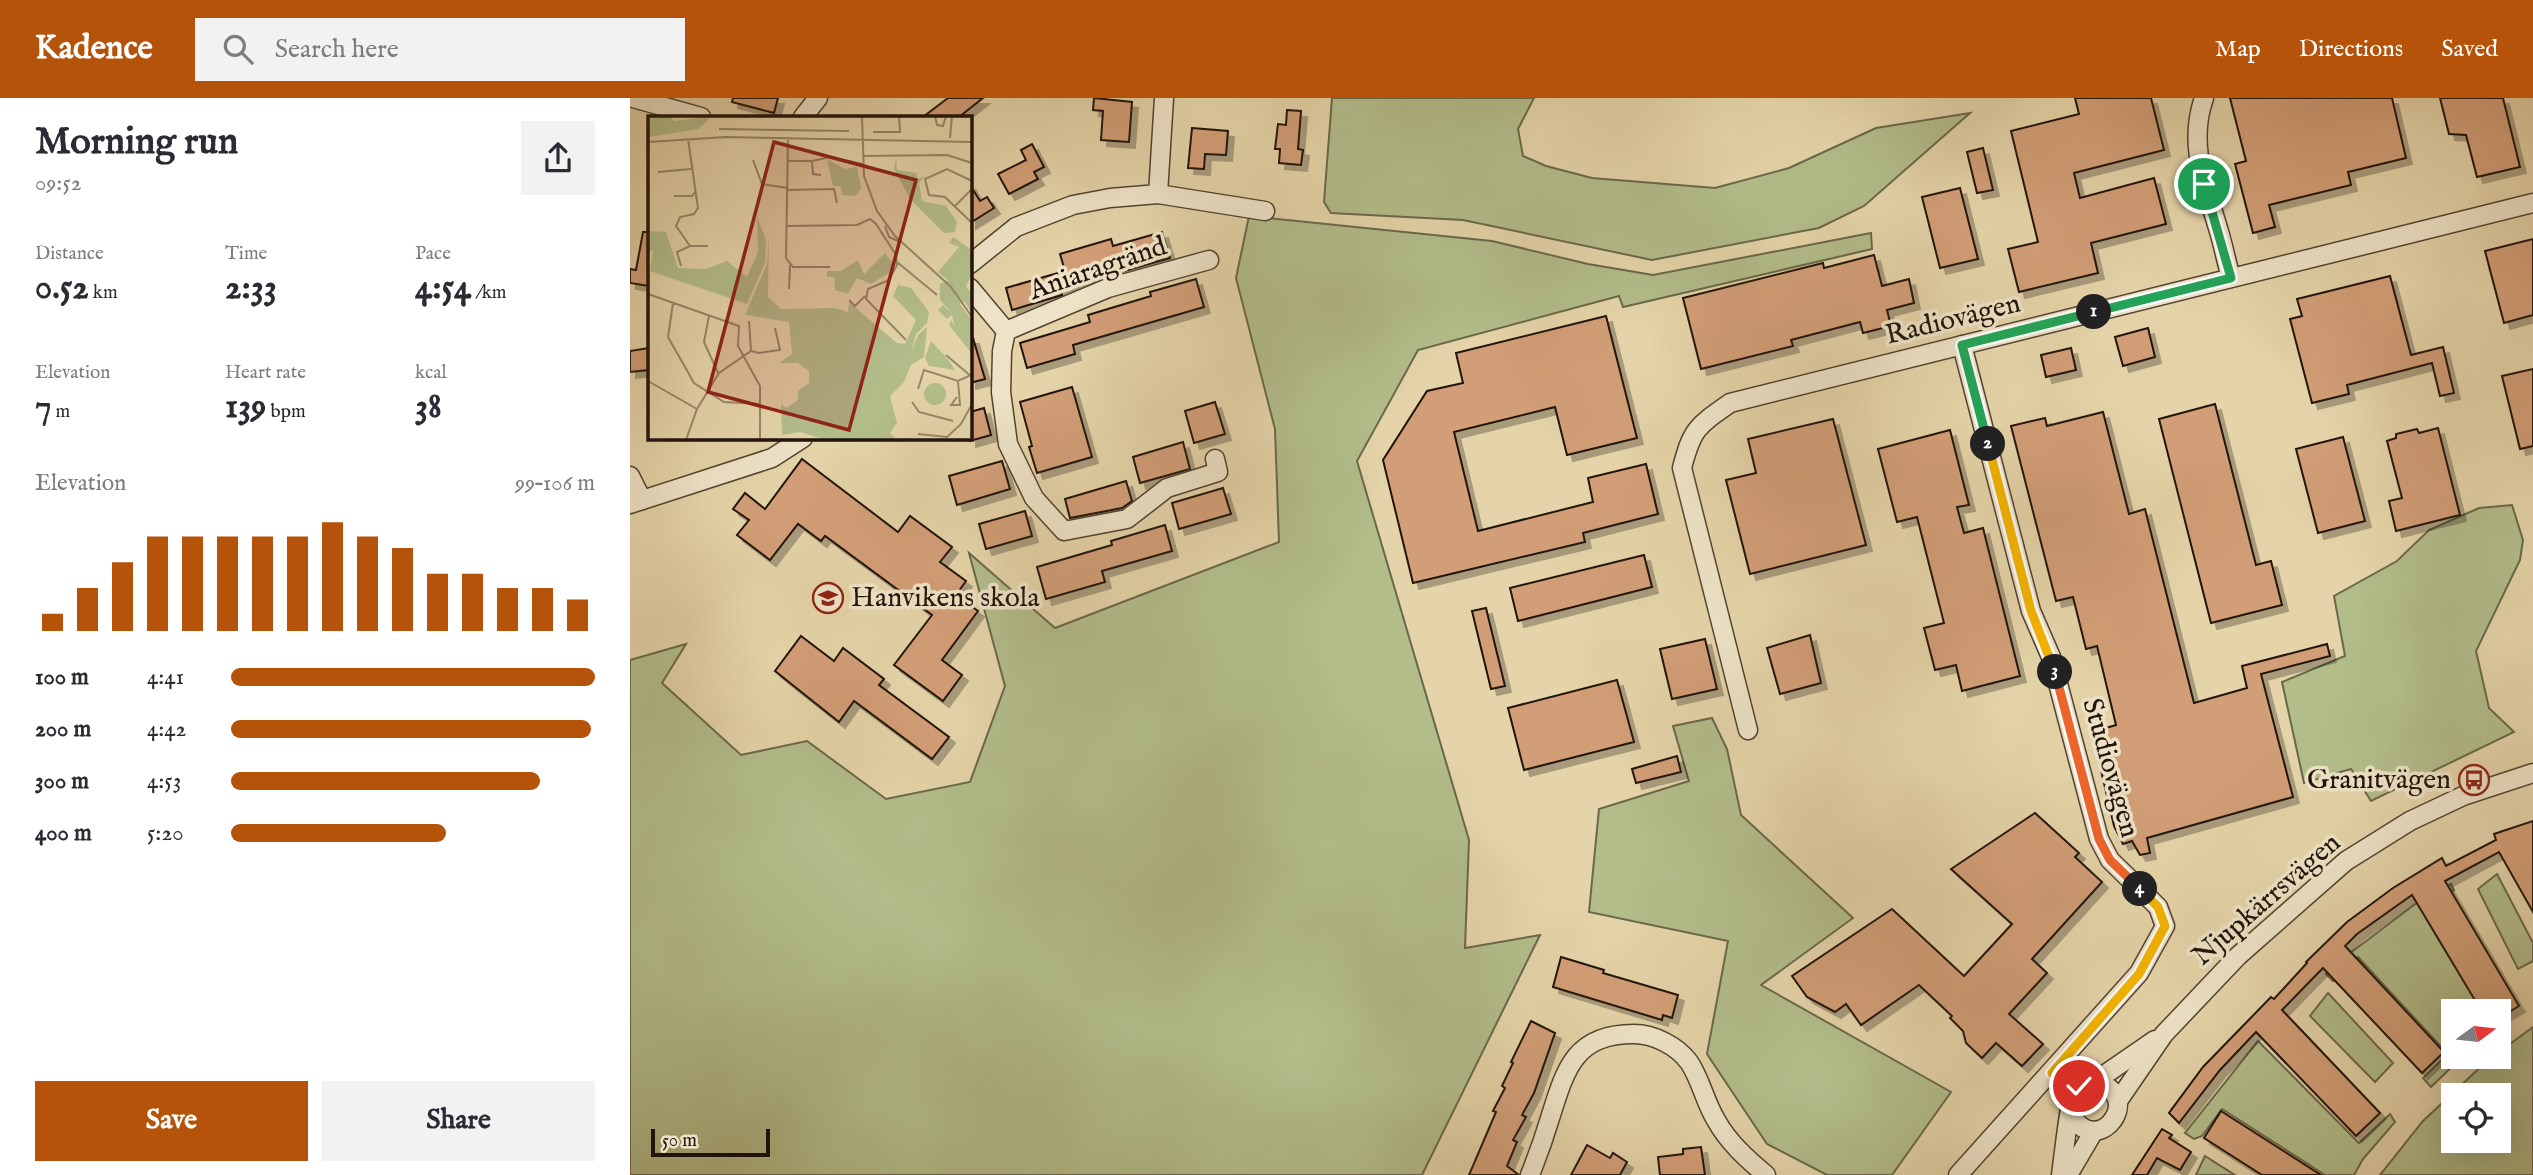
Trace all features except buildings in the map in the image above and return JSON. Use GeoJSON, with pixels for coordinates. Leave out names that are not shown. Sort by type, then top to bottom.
{"type":"FeatureCollection","features":[{"type":"Feature","properties":{"kind":"street"},"geometry":{"type":"LineString","coordinates":[[633,98],[697,116]]}},
{"type":"Feature","properties":{"kind":"street"},"geometry":{"type":"LineString","coordinates":[[804,116],[818,98]]}},
{"type":"Feature","properties":{"kind":"street"},"geometry":{"type":"LineString","coordinates":[[1158,194],[1164,98]]}},
{"type":"Feature","properties":{"kind":"street"},"geometry":{"type":"LineString","coordinates":[[2204,98],[2198,113],[2197,154],[2231,278]]}},
{"type":"Feature","properties":{"kind":"street"},"geometry":{"type":"LineString","coordinates":[[971,263],[1016,227],[1073,205],[1110,198],[1158,194],[1265,211]]}},
{"type":"Feature","properties":{"kind":"street","name":"Radiovägen"},"geometry":{"type":"LineString","coordinates":[[1748,730],[1682,468],[1689,440],[1704,421],[1730,403],[2533,202]]}},
{"type":"Feature","properties":{"kind":"street","name":"Aniaragränd"},"geometry":{"type":"LineString","coordinates":[[1006,331],[1108,288],[1209,260]]}},
{"type":"Feature","properties":{"kind":"street","name":"Aniaragränd"},"geometry":{"type":"LineString","coordinates":[[971,289],[1006,331]]}},
{"type":"Feature","properties":{"kind":"street","name":"Aniaragränd"},"geometry":{"type":"LineString","coordinates":[[1006,331],[1002,351],[1001,393],[1007,444],[1034,498],[1064,531],[1127,519],[1167,488],[1217,466]]}},
{"type":"Feature","properties":{"kind":"street","name":"Studiovägen"},"geometry":{"type":"LineString","coordinates":[[1958,1175],[2139,974],[2165,926],[2158,907],[2110,860],[2099,839],[2051,657],[2031,611],[1962,345]]}},
{"type":"Feature","properties":{"kind":"street"},"geometry":{"type":"LineString","coordinates":[[630,476],[636,502],[772,458],[801,439]]}},
{"type":"Feature","properties":{"kind":"street","name":"Njupkärrsvägen"},"geometry":{"type":"LineString","coordinates":[[2068,1175],[2094,1131],[2112,1123],[2118,1110],[2118,1101],[2164,1034],[2238,956],[2346,861],[2410,821],[2463,796],[2533,774]]}},
{"type":"Feature","properties":{"kind":"street"},"geometry":{"type":"LineString","coordinates":[[1530,1175],[1563,1075],[1575,1057],[1600,1039],[1630,1034],[1650,1036],[1664,1042],[1688,1060],[1716,1121],[1740,1152],[1766,1175]]}},
{"type":"Feature","properties":{"kind":"street","name":"Njupkärrsvägen"},"geometry":{"type":"LineString","coordinates":[[2070,1107],[2073,1092],[2164,1034]]}},
{"type":"Feature","properties":{"kind":"street"},"geometry":{"type":"LineString","coordinates":[[2052,1073],[2109,1087],[2118,1101]]}},
{"type":"Feature","properties":{"kind":"street"},"geometry":{"type":"LineString","coordinates":[[2052,1073],[2081,1127],[2094,1131]]}},
{"type":"Feature","properties":{"kind":"street"},"geometry":{"type":"LineString","coordinates":[[2061,1175],[2070,1107]]}},
{"type":"Feature","properties":{"kind":"green space"},"geometry":{"type":"Polygon","coordinates":[[[1332,98],[1534,98],[1518,129],[1523,156],[1546,166],[1592,178],[1715,188],[1789,168],[1876,128],[1970,113],[1864,206],[1819,228],[1652,260],[1463,220],[1331,213],[1324,202],[1332,98]]]}},
{"type":"Feature","properties":{"kind":"green space"},"geometry":{"type":"Polygon","coordinates":[[[1249,216],[1492,241],[1588,264],[1653,275],[1871,233],[1872,249],[1623,307],[1619,296],[1418,350],[1357,461],[1469,840],[1465,948],[1540,935],[1422,1175],[630,1175],[630,660],[686,644],[662,683],[741,755],[807,741],[886,799],[970,782],[1005,686],[969,553],[1055,628],[1279,542],[1275,429],[1236,278],[1249,216]]]}},
{"type":"Feature","properties":{"kind":"green space"},"geometry":{"type":"Polygon","coordinates":[[[2512,505],[2523,540],[2520,560],[2476,651],[2489,708],[2514,732],[2371,801],[2351,769],[2304,783],[2282,682],[2345,656],[2334,596],[2397,561],[2429,530],[2479,508],[2512,505]]]}},
{"type":"Feature","properties":{"kind":"green space"},"geometry":{"type":"Polygon","coordinates":[[[1712,718],[1727,749],[1741,815],[1853,918],[1761,985],[1951,1092],[1892,1175],[1827,1175],[1767,1144],[1707,1054],[1728,941],[1589,912],[1599,809],[1689,781],[1673,726],[1712,718]]]}},
{"type":"Feature","properties":{"kind":"green space"},"geometry":{"type":"Polygon","coordinates":[[[2497,874],[2533,943],[2533,961],[2518,969],[2478,889],[2497,874]]]}},
{"type":"Feature","properties":{"kind":"green space"},"geometry":{"type":"Polygon","coordinates":[[[2451,884],[2454,890],[2423,908],[2475,999],[2441,999],[2441,1046],[2358,957],[2333,981],[2326,974],[2414,905],[2451,884]]]}},
{"type":"Feature","properties":{"kind":"green space"},"geometry":{"type":"Polygon","coordinates":[[[2328,993],[2393,1063],[2375,1082],[2310,1016],[2328,993]]]}},
{"type":"Feature","properties":{"kind":"green space"},"geometry":{"type":"Polygon","coordinates":[[[2533,1027],[2533,1175],[2380,1175],[2423,1121],[2441,1104],[2441,1153],[2511,1153],[2511,1083],[2463,1083],[2478,1069],[2511,1069],[2511,1043],[2533,1027]]]}},
{"type":"Feature","properties":{"kind":"green space"},"geometry":{"type":"Polygon","coordinates":[[[2258,1041],[2359,1143],[2390,1114],[2395,1122],[2363,1159],[2354,1175],[2325,1175],[2222,1109],[2202,1136],[2194,1139],[2185,1133],[2258,1041]]]}},
{"type":"Feature","properties":{"kind":"green space"},"geometry":{"type":"Polygon","coordinates":[[[2441,1061],[2441,1069],[2450,1069],[2431,1087],[2423,1078],[2441,1061]]]}},
{"type":"Feature","properties":{"kind":"green space"},"geometry":{"type":"Polygon","coordinates":[[[2205,1156],[2235,1175],[2196,1175],[2205,1156]]]}},
{"type":"Feature","properties":{"kind":"place","name":"Hanvikens skola"},"geometry":{"type":"Point","coordinates":[828,598]}},
{"type":"Feature","properties":{"kind":"place","name":"Granitvägen"},"geometry":{"type":"Point","coordinates":[2474,780]}},
{"type":"Feature","properties":{"kind":"route"},"geometry":{"type":"LineString","coordinates":[[2079,1086],[2087,1083],[2052,1073],[2139,974],[2165,926],[2158,907],[2110,860],[2099,839],[2051,657],[2031,611],[1962,345],[2231,278],[2204,184]]}}]}
